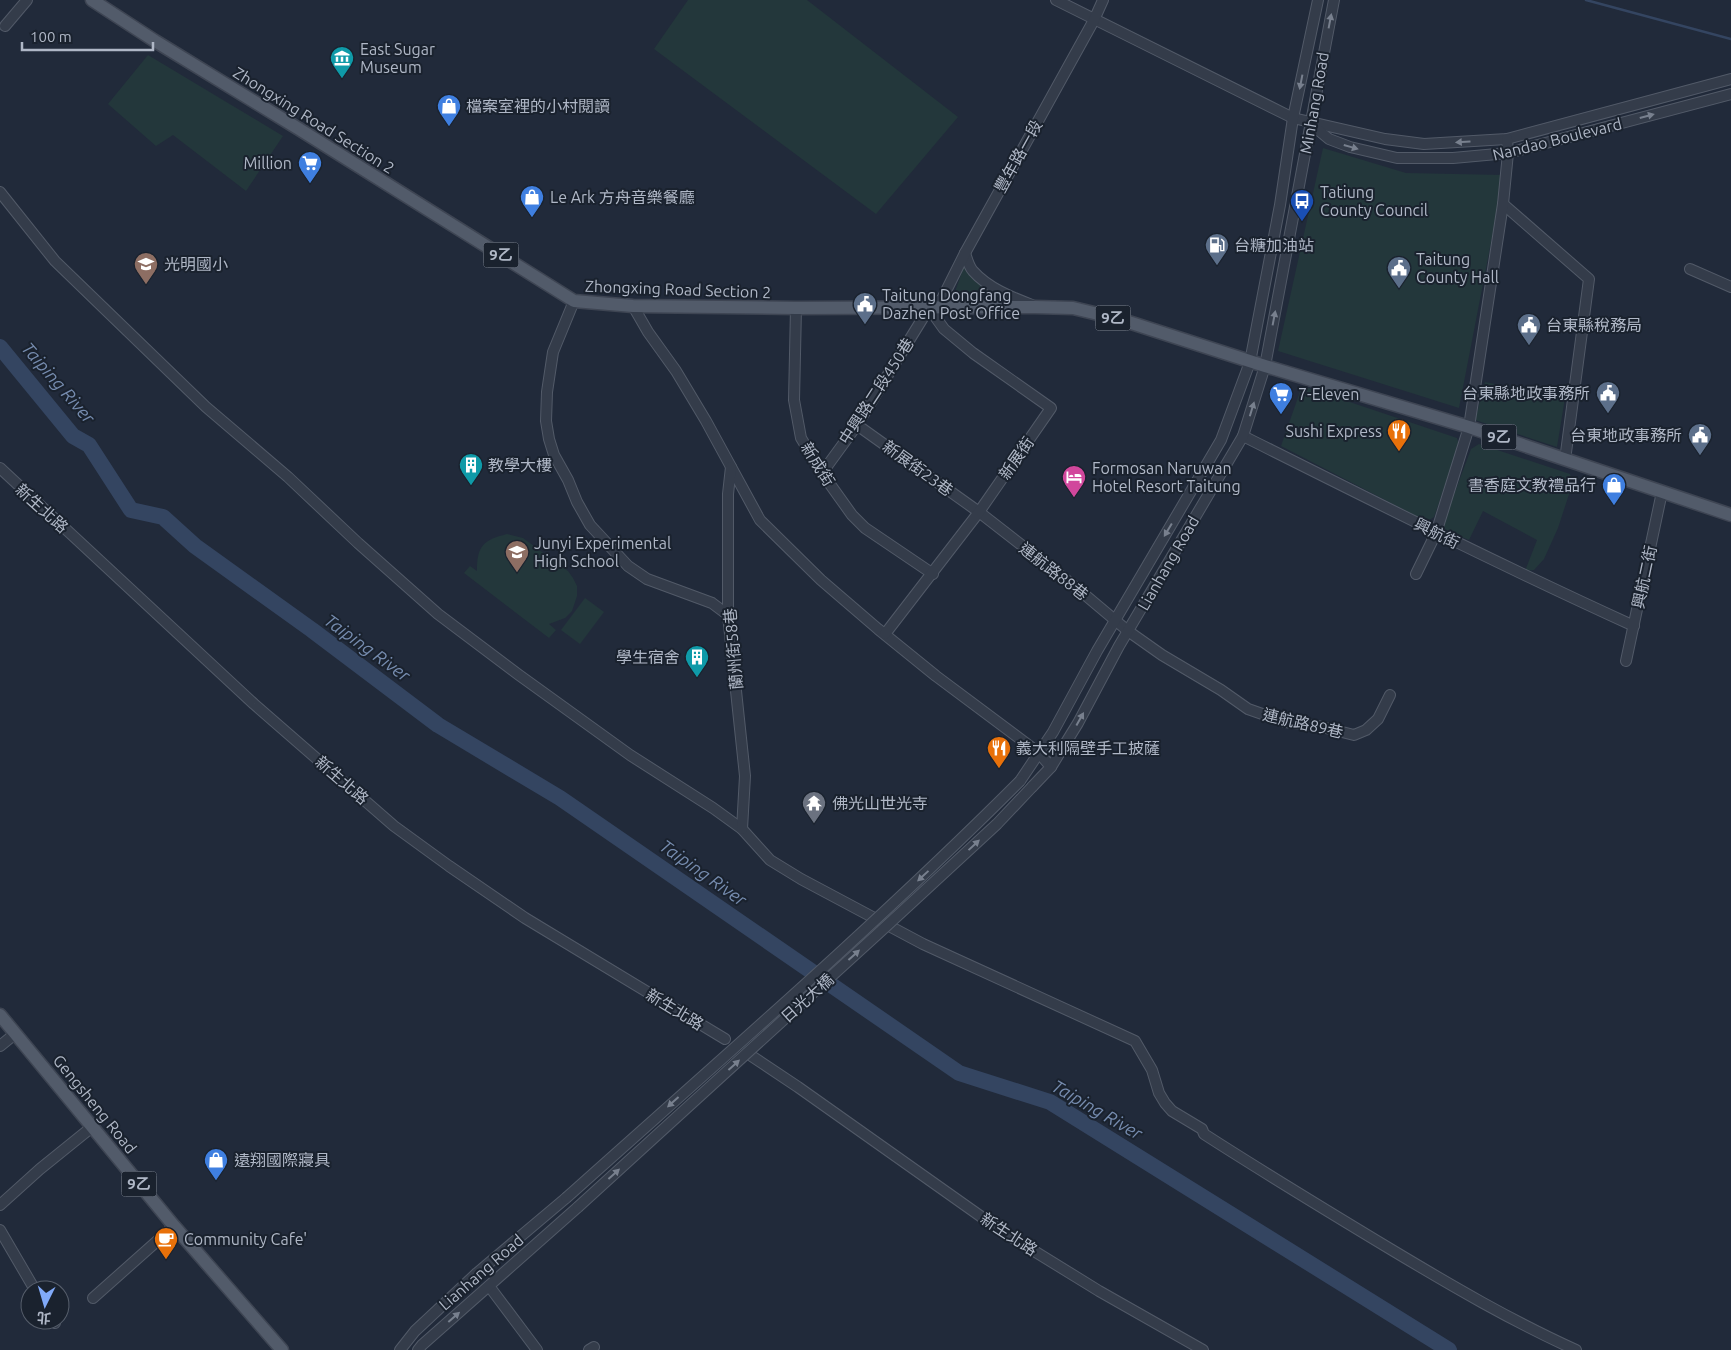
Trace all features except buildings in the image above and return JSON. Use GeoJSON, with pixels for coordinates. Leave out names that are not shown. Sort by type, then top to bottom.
{"type":"FeatureCollection","features":[{"type":"Feature","properties":{"kind":"main road","name":"Zhongxing Road Section 2"},"geometry":{"type":"LineString","coordinates":[[92,0],[155,42],[292,124],[574,302],[634,306],[796,308],[1035,306],[1072,308],[1119,319],[1250,362]]}},
{"type":"Feature","properties":{"kind":"main road","name":"9乙"},"geometry":{"type":"LineString","coordinates":[[1250,362],[1470,427],[1731,515]]}},
{"type":"Feature","properties":{"kind":"main road","name":"Gengsheng Road"},"geometry":{"type":"LineString","coordinates":[[0,1015],[174,1226],[282,1350]]}},
{"type":"Feature","properties":{"kind":"street"},"geometry":{"type":"LineString","coordinates":[[5,26],[27,0]]}},
{"type":"Feature","properties":{"kind":"street"},"geometry":{"type":"LineString","coordinates":[[1056,0],[1294,118],[1310,123]]}},
{"type":"Feature","properties":{"kind":"street","name":"豐年路一段"},"geometry":{"type":"LineString","coordinates":[[929,308],[942,299],[965,253],[1094,20],[1103,0]]}},
{"type":"Feature","properties":{"kind":"street","name":"Minhang Road"},"geometry":{"type":"LineString","coordinates":[[1280,205],[1294,118],[1318,0]]}},
{"type":"Feature","properties":{"kind":"street","name":"Minhang Road"},"geometry":{"type":"LineString","coordinates":[[1296,207],[1334,0]]}},
{"type":"Feature","properties":{"kind":"street","name":"Nandao Boulevard"},"geometry":{"type":"LineString","coordinates":[[1310,123],[1335,126],[1385,139],[1424,144],[1507,139],[1731,79]]}},
{"type":"Feature","properties":{"kind":"street","name":"Nandao Boulevard"},"geometry":{"type":"LineString","coordinates":[[1310,123],[1329,139],[1350,147],[1397,158],[1480,157],[1508,153],[1731,94]]}},
{"type":"Feature","properties":{"kind":"street"},"geometry":{"type":"LineString","coordinates":[[1416,574],[1436,533],[1470,427],[1503,204],[1508,153],[1507,139]]}},
{"type":"Feature","properties":{"kind":"street"},"geometry":{"type":"LineString","coordinates":[[0,192],[30,231],[62,267],[206,406],[288,477],[358,543],[438,614],[622,749],[742,829],[770,860],[854,908],[923,944],[1135,1041],[1152,1070],[1159,1093],[1172,1111],[1202,1129],[1204,1134],[1427,1270],[1529,1328],[1576,1350]]}},
{"type":"Feature","properties":{"kind":"street"},"geometry":{"type":"LineString","coordinates":[[1503,204],[1589,279],[1565,460]]}},
{"type":"Feature","properties":{"kind":"street","name":"Lianhang Road"},"geometry":{"type":"LineString","coordinates":[[1020,781],[1053,732],[1115,620],[1221,440],[1250,362],[1280,205]]}},
{"type":"Feature","properties":{"kind":"street","name":"Lianhang Road"},"geometry":{"type":"LineString","coordinates":[[1032,787],[1051,767],[1078,723],[1128,631],[1243,436],[1265,366],[1296,207]]}},
{"type":"Feature","properties":{"kind":"street"},"geometry":{"type":"LineString","coordinates":[[965,253],[971,270],[984,280],[1008,296],[1035,306]]}},
{"type":"Feature","properties":{"kind":"street"},"geometry":{"type":"LineString","coordinates":[[1690,269],[1731,286]]}},
{"type":"Feature","properties":{"kind":"street"},"geometry":{"type":"LineString","coordinates":[[574,302],[566,325],[553,352],[548,383],[546,420],[554,455],[568,480],[577,502],[590,525],[628,566],[647,579],[712,603],[728,615]]}},
{"type":"Feature","properties":{"kind":"street"},"geometry":{"type":"LineString","coordinates":[[634,306],[648,332],[676,371],[706,421],[760,520],[821,580],[936,676],[1039,753],[1051,767]]}},
{"type":"Feature","properties":{"kind":"street","name":"新成街"},"geometry":{"type":"LineString","coordinates":[[796,308],[794,400],[801,438],[843,504],[865,528],[933,574]]}},
{"type":"Feature","properties":{"kind":"street","name":"中興路二段450巷"},"geometry":{"type":"LineString","coordinates":[[822,473],[857,424],[929,308]]}},
{"type":"Feature","properties":{"kind":"street","name":"新展街"},"geometry":{"type":"LineString","coordinates":[[885,634],[979,512],[1051,408],[973,353],[944,329],[929,308]]}},
{"type":"Feature","properties":{"kind":"street","name":"新展街23巷"},"geometry":{"type":"LineString","coordinates":[[857,424],[979,512]]}},
{"type":"Feature","properties":{"kind":"street","name":"興航街"},"geometry":{"type":"LineString","coordinates":[[1243,436],[1436,533],[1634,626]]}},
{"type":"Feature","properties":{"kind":"street","name":"蘭州街58巷"},"geometry":{"type":"LineString","coordinates":[[731,467],[728,494],[728,615],[745,776],[742,829]]}},
{"type":"Feature","properties":{"kind":"street","name":"新生北路"},"geometry":{"type":"LineString","coordinates":[[0,468],[240,691],[394,826],[525,918],[724,1039]]}},
{"type":"Feature","properties":{"kind":"street","name":"興航二街"},"geometry":{"type":"LineString","coordinates":[[1626,661],[1662,492]]}},
{"type":"Feature","properties":{"kind":"street","name":"連航路88巷"},"geometry":{"type":"LineString","coordinates":[[979,512],[1128,631]]}},
{"type":"Feature","properties":{"kind":"street"},"geometry":{"type":"LineString","coordinates":[[1178,513],[1192,522]]}},
{"type":"Feature","properties":{"kind":"street","name":"連航路89巷"},"geometry":{"type":"LineString","coordinates":[[1128,631],[1162,655],[1221,690],[1248,709],[1285,722],[1318,726],[1354,735],[1366,730],[1378,719],[1390,695]]}},
{"type":"Feature","properties":{"kind":"street","name":"日光大橋"},"geometry":{"type":"LineString","coordinates":[[566,1198],[881,916],[946,855],[1020,781]]}},
{"type":"Feature","properties":{"kind":"street","name":"日光大橋"},"geometry":{"type":"LineString","coordinates":[[578,1207],[997,824],[1032,787]]}},
{"type":"Feature","properties":{"kind":"street"},"geometry":{"type":"LineString","coordinates":[[0,1046],[16,1033]]}},
{"type":"Feature","properties":{"kind":"street","name":"新生北路"},"geometry":{"type":"LineString","coordinates":[[750,1055],[798,1086],[1000,1230],[1098,1291],[1202,1350]]}},
{"type":"Feature","properties":{"kind":"street"},"geometry":{"type":"LineString","coordinates":[[0,1205],[40,1169],[92,1127]]}},
{"type":"Feature","properties":{"kind":"street","name":"Lianhang Road"},"geometry":{"type":"LineString","coordinates":[[400,1350],[425,1321],[477,1273],[566,1198]]}},
{"type":"Feature","properties":{"kind":"street","name":"Lianhang Road"},"geometry":{"type":"LineString","coordinates":[[418,1350],[578,1207]]}},
{"type":"Feature","properties":{"kind":"street"},"geometry":{"type":"LineString","coordinates":[[93,1298],[174,1226]]}},
{"type":"Feature","properties":{"kind":"street"},"geometry":{"type":"LineString","coordinates":[[0,1230],[29,1280]]}},
{"type":"Feature","properties":{"kind":"street"},"geometry":{"type":"LineString","coordinates":[[489,1286],[537,1350]]}},
{"type":"Feature","properties":{"kind":"street"},"geometry":{"type":"LineString","coordinates":[[425,1321],[433,1335]]}},
{"type":"Feature","properties":{"kind":"green space"},"geometry":{"type":"Polygon","coordinates":[[[688,0],[807,0],[958,117],[876,214],[654,49],[688,0]]]}},
{"type":"Feature","properties":{"kind":"green space"},"geometry":{"type":"Polygon","coordinates":[[[148,55],[283,136],[246,191],[173,135],[156,146],[108,104],[148,55]]]}},
{"type":"Feature","properties":{"kind":"green space"},"geometry":{"type":"Polygon","coordinates":[[[1323,148],[1406,173],[1504,175],[1459,408],[1278,351],[1323,148]]]}},
{"type":"Feature","properties":{"kind":"green space"},"geometry":{"type":"Polygon","coordinates":[[[964,266],[967,271],[1000,296],[955,292],[964,266]]]}},
{"type":"Feature","properties":{"kind":"green space"},"geometry":{"type":"Polygon","coordinates":[[[1485,382],[1565,398],[1557,447],[1475,420],[1485,382]]]}},
{"type":"Feature","properties":{"kind":"green space"},"geometry":{"type":"Polygon","coordinates":[[[1302,386],[1457,438],[1459,445],[1434,517],[1429,520],[1420,518],[1281,446],[1302,386]]]}},
{"type":"Feature","properties":{"kind":"green space"},"geometry":{"type":"Polygon","coordinates":[[[1479,444],[1570,474],[1573,482],[1558,528],[1544,559],[1534,570],[1525,571],[1537,540],[1483,511],[1469,540],[1445,530],[1443,524],[1471,449],[1479,444]]]}},
{"type":"Feature","properties":{"kind":"green space"},"geometry":{"type":"Polygon","coordinates":[[[507,534],[523,538],[568,571],[577,586],[577,596],[572,611],[565,618],[549,624],[556,630],[549,638],[464,573],[470,566],[477,571],[478,556],[483,545],[492,539],[507,534]]]}},
{"type":"Feature","properties":{"kind":"green space"},"geometry":{"type":"Polygon","coordinates":[[[585,598],[604,612],[580,644],[561,630],[585,598]]]}},
{"type":"Feature","properties":{"kind":"waterway"},"geometry":{"type":"LineString","coordinates":[[1586,0],[1731,39]]}},
{"type":"Feature","properties":{"kind":"waterway","name":"Taiping River"},"geometry":{"type":"LineString","coordinates":[[0,347],[73,436],[89,445],[131,510],[163,517],[195,546],[312,630],[438,725],[560,798],[959,1073],[1050,1102],[1449,1350]]}},
{"type":"Feature","properties":{"kind":"place","name":"East Sugar Museum"},"geometry":{"type":"Point","coordinates":[342,79]}},
{"type":"Feature","properties":{"kind":"place","name":"檔案室裡的小村閱讀"},"geometry":{"type":"Point","coordinates":[449,127]}},
{"type":"Feature","properties":{"kind":"place","name":"Million"},"geometry":{"type":"Point","coordinates":[310,184]}},
{"type":"Feature","properties":{"kind":"place","name":"Le Ark 方舟音樂餐廳"},"geometry":{"type":"Point","coordinates":[532,218]}},
{"type":"Feature","properties":{"kind":"place","name":"Tatiung County Council"},"geometry":{"type":"Point","coordinates":[1302,222]}},
{"type":"Feature","properties":{"kind":"place","name":"台糖加油站"},"geometry":{"type":"Point","coordinates":[1217,266]}},
{"type":"Feature","properties":{"kind":"place","name":"光明國小"},"geometry":{"type":"Point","coordinates":[146,285]}},
{"type":"Feature","properties":{"kind":"place","name":"Taitung County Hall"},"geometry":{"type":"Point","coordinates":[1399,289]}},
{"type":"Feature","properties":{"kind":"place","name":"Taitung Dongfang Dazhen Post Office"},"geometry":{"type":"Point","coordinates":[865,325]}},
{"type":"Feature","properties":{"kind":"place","name":"台東縣稅務局"},"geometry":{"type":"Point","coordinates":[1529,346]}},
{"type":"Feature","properties":{"kind":"place","name":"台東縣地政事務所"},"geometry":{"type":"Point","coordinates":[1608,414]}},
{"type":"Feature","properties":{"kind":"place","name":"7-Eleven"},"geometry":{"type":"Point","coordinates":[1281,415]}},
{"type":"Feature","properties":{"kind":"place","name":"Sushi Express"},"geometry":{"type":"Point","coordinates":[1399,452]}},
{"type":"Feature","properties":{"kind":"place","name":"台東地政事務所"},"geometry":{"type":"Point","coordinates":[1700,456]}},
{"type":"Feature","properties":{"kind":"place","name":"教學大樓"},"geometry":{"type":"Point","coordinates":[471,486]}},
{"type":"Feature","properties":{"kind":"place","name":"Formosan Naruwan Hotel Resort Taitung"},"geometry":{"type":"Point","coordinates":[1074,498]}},
{"type":"Feature","properties":{"kind":"place","name":"書香庭文教禮品行"},"geometry":{"type":"Point","coordinates":[1614,506]}},
{"type":"Feature","properties":{"kind":"place","name":"Junyi Experimental High School"},"geometry":{"type":"Point","coordinates":[517,573]}},
{"type":"Feature","properties":{"kind":"place","name":"學生宿舍"},"geometry":{"type":"Point","coordinates":[697,678]}},
{"type":"Feature","properties":{"kind":"place","name":"義大利隔壁手工披薩"},"geometry":{"type":"Point","coordinates":[999,769]}},
{"type":"Feature","properties":{"kind":"place","name":"佛光山世光寺"},"geometry":{"type":"Point","coordinates":[814,824]}},
{"type":"Feature","properties":{"kind":"place","name":"遠翔國際寢具"},"geometry":{"type":"Point","coordinates":[216,1181]}},
{"type":"Feature","properties":{"kind":"place","name":"Community Cafe'"},"geometry":{"type":"Point","coordinates":[166,1260]}}]}
